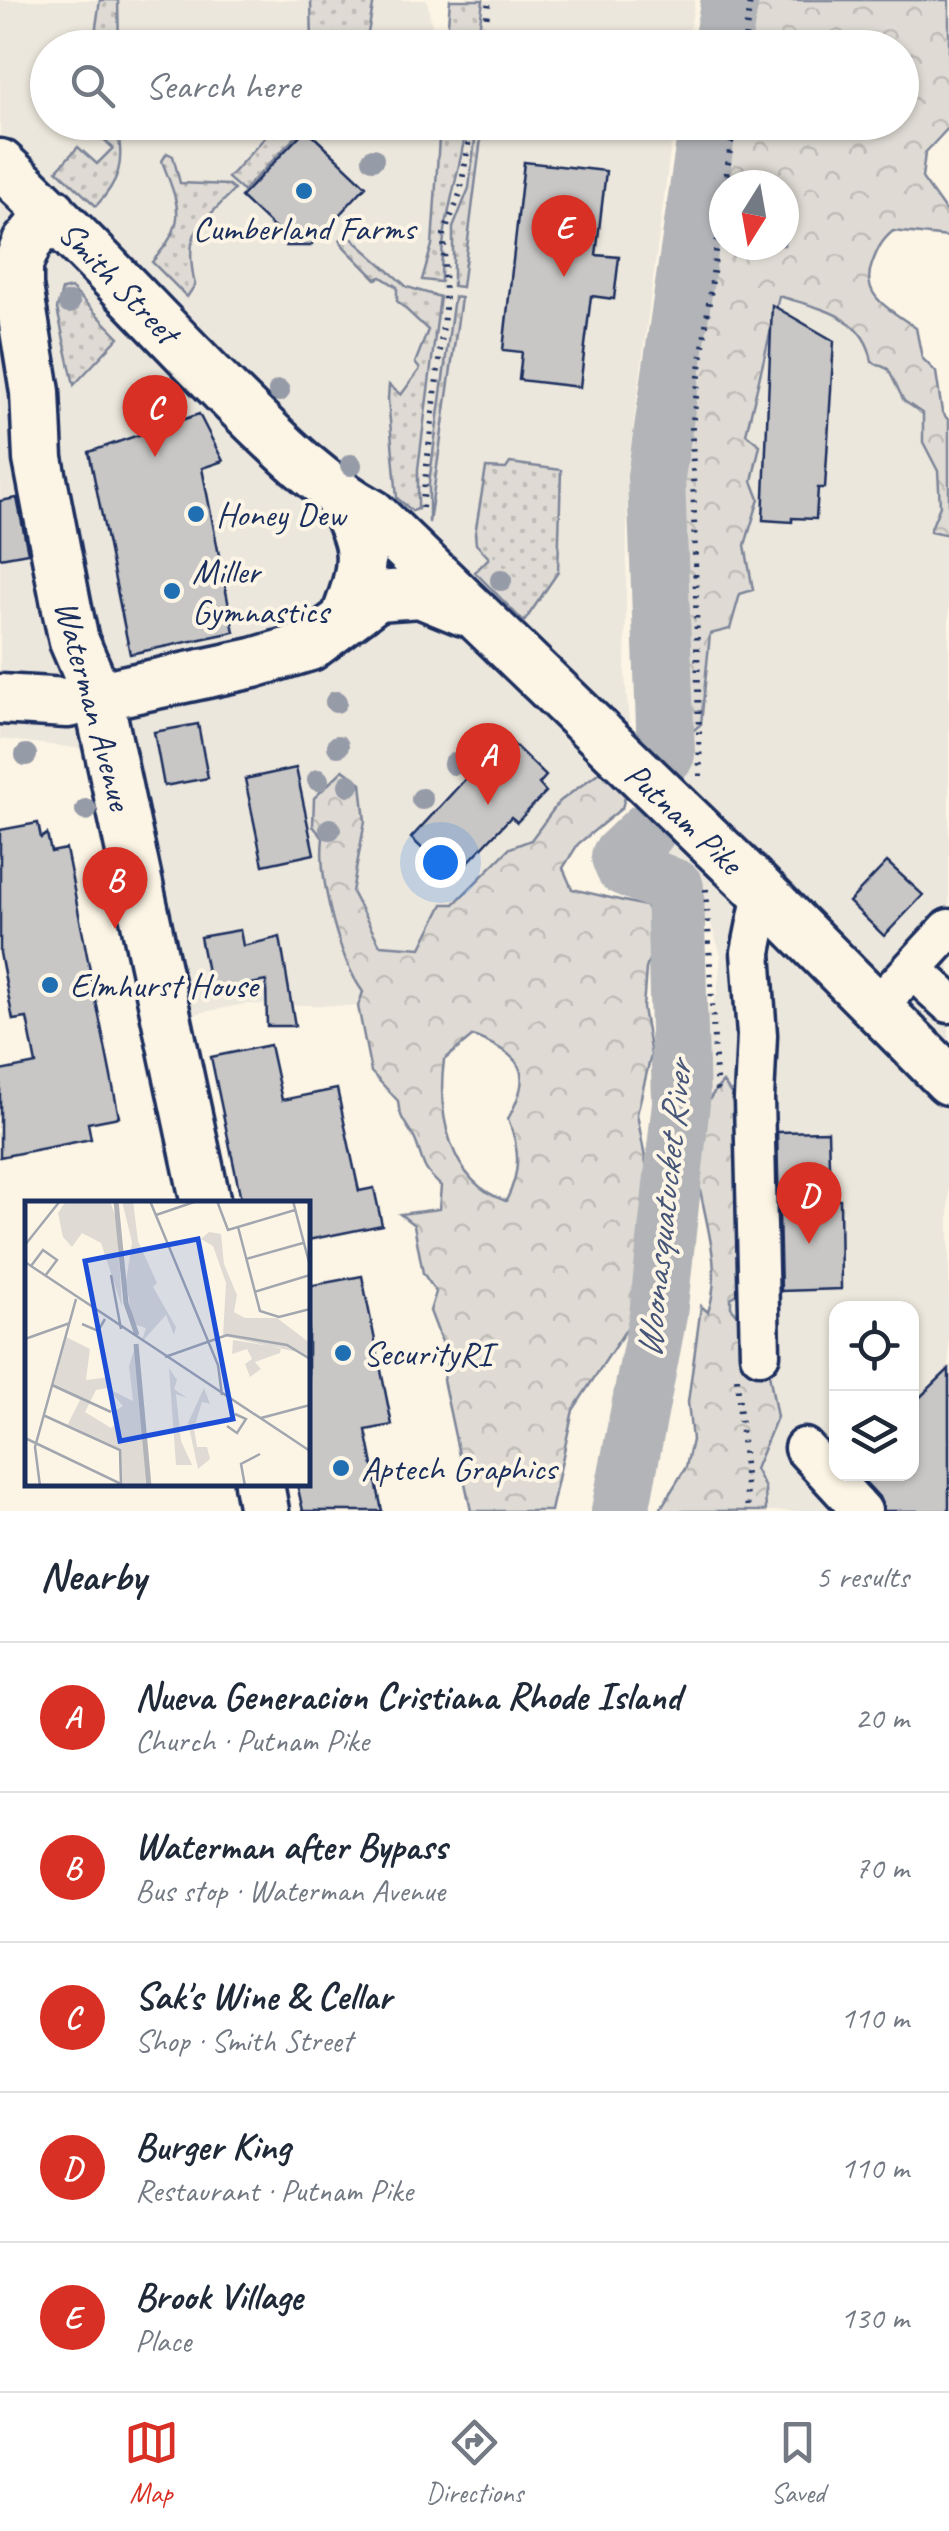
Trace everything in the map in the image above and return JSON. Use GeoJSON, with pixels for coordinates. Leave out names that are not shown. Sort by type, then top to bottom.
{"type":"FeatureCollection","features":[{"type":"Feature","properties":{"kind":"main road","name":"Smith Street"},"geometry":{"type":"LineString","coordinates":[[0,164],[52,212],[170,336],[338,496],[419,540]]}},
{"type":"Feature","properties":{"kind":"main road","name":"Waterman Avenue"},"geometry":{"type":"LineString","coordinates":[[52,212],[27,243],[18,264],[35,392],[38,459],[74,641],[98,697],[205,1201]]}},
{"type":"Feature","properties":{"kind":"main road"},"geometry":{"type":"LineString","coordinates":[[338,496],[362,538],[361,606]]}},
{"type":"Feature","properties":{"kind":"main road"},"geometry":{"type":"LineString","coordinates":[[0,698],[67,703],[310,646],[361,606],[419,540]]}},
{"type":"Feature","properties":{"kind":"main road","name":"Putnam Pike"},"geometry":{"type":"LineString","coordinates":[[419,540],[472,614],[763,892],[949,1080]]}},
{"type":"Feature","properties":{"kind":"main road"},"geometry":{"type":"LineString","coordinates":[[361,606],[420,594],[472,614]]}},
{"type":"Feature","properties":{"kind":"main road"},"geometry":{"type":"LineString","coordinates":[[259,1486],[264,1511]]}},
{"type":"Feature","properties":{"kind":"lane"},"geometry":{"type":"LineString","coordinates":[[760,1354],[754,1099],[757,1035],[751,952],[763,892]]}},
{"type":"Feature","properties":{"kind":"lane"},"geometry":{"type":"LineString","coordinates":[[877,1006],[949,929]]}},
{"type":"Feature","properties":{"kind":"lane"},"geometry":{"type":"LineString","coordinates":[[912,969],[949,1003]]}},
{"type":"Feature","properties":{"kind":"lane"},"geometry":{"type":"LineString","coordinates":[[804,1448],[862,1511]]}},
{"type":"Feature","properties":{"kind":"path"},"geometry":{"type":"LineString","coordinates":[[484,30],[488,0]]}},
{"type":"Feature","properties":{"kind":"path"},"geometry":{"type":"LineString","coordinates":[[746,30],[750,0]]}},
{"type":"Feature","properties":{"kind":"path"},"geometry":{"type":"LineString","coordinates":[[419,540],[445,308],[444,234],[460,194],[469,140]]}},
{"type":"Feature","properties":{"kind":"path"},"geometry":{"type":"LineString","coordinates":[[727,170],[731,140]]}},
{"type":"Feature","properties":{"kind":"shaded area"},"geometry":{"type":"Polygon","coordinates":[[[0,0],[427,0],[433,30],[30,30],[30,140],[672,140],[628,466],[625,675],[632,755],[617,759],[559,802],[531,840],[510,848],[454,904],[443,904],[421,948],[380,946],[352,892],[365,821],[324,837],[348,971],[363,992],[358,1006],[245,1004],[169,1019],[116,753],[0,739],[0,0]]]}},
{"type":"Feature","properties":{"kind":"shaded area"},"geometry":{"type":"Polygon","coordinates":[[[479,0],[695,0],[690,30],[474,30],[479,0]]]}},
{"type":"Feature","properties":{"kind":"shaded area"},"geometry":{"type":"Polygon","coordinates":[[[778,296],[846,317],[888,369],[904,401],[923,414],[923,442],[938,471],[940,506],[930,531],[949,535],[949,1511],[766,1511],[765,1488],[755,1469],[777,1417],[764,1346],[731,1307],[723,1082],[705,1100],[699,1118],[696,1059],[701,1026],[717,995],[721,955],[711,924],[677,894],[622,870],[624,857],[653,823],[663,757],[701,724],[710,634],[740,594],[752,590],[745,545],[759,499],[752,481],[760,445],[746,434],[778,296]]]}},
{"type":"Feature","properties":{"kind":"green space"},"geometry":{"type":"Polygon","coordinates":[[[100,0],[118,0],[119,30],[96,30],[100,0]]]}},
{"type":"Feature","properties":{"kind":"green space"},"geometry":{"type":"Polygon","coordinates":[[[311,0],[374,0],[369,30],[312,30],[311,0]]]}},
{"type":"Feature","properties":{"kind":"green space"},"geometry":{"type":"Polygon","coordinates":[[[450,0],[483,0],[479,30],[447,30],[450,0]]]}},
{"type":"Feature","properties":{"kind":"green space"},"geometry":{"type":"Polygon","coordinates":[[[735,0],[949,0],[949,127],[925,153],[922,178],[949,216],[949,237],[893,231],[878,250],[869,276],[880,302],[916,328],[922,358],[936,372],[942,412],[949,421],[949,535],[930,531],[940,506],[938,471],[923,442],[923,414],[904,401],[888,369],[872,362],[868,346],[850,323],[779,296],[746,434],[760,445],[752,481],[759,499],[745,545],[753,590],[740,594],[730,629],[710,634],[701,724],[663,757],[670,417],[695,196],[707,140],[919,140],[919,30],[730,30],[735,0]]]}},
{"type":"Feature","properties":{"kind":"green space"},"geometry":{"type":"Polygon","coordinates":[[[104,140],[118,140],[120,162],[115,180],[96,206],[57,170],[78,147],[97,164],[113,148],[104,140]]]}},
{"type":"Feature","properties":{"kind":"green space"},"geometry":{"type":"Polygon","coordinates":[[[263,140],[292,140],[243,191],[228,178],[263,140]]]}},
{"type":"Feature","properties":{"kind":"green space"},"geometry":{"type":"Polygon","coordinates":[[[439,140],[465,140],[447,221],[441,282],[422,280],[432,245],[439,140]]]}},
{"type":"Feature","properties":{"kind":"green space"},"geometry":{"type":"Polygon","coordinates":[[[475,140],[481,140],[462,287],[453,286],[453,228],[469,188],[475,140]]]}},
{"type":"Feature","properties":{"kind":"green space"},"geometry":{"type":"Polygon","coordinates":[[[167,153],[173,156],[180,183],[229,185],[234,190],[203,223],[193,241],[195,285],[187,297],[152,262],[176,225],[176,203],[162,161],[167,153]]]}},
{"type":"Feature","properties":{"kind":"green space"},"geometry":{"type":"Polygon","coordinates":[[[348,235],[407,287],[440,297],[418,469],[418,509],[412,511],[397,498],[389,385],[401,395],[420,369],[415,363],[428,330],[397,301],[397,287],[381,277],[376,279],[344,247],[340,240],[348,235]]]}},
{"type":"Feature","properties":{"kind":"green space"},"geometry":{"type":"Polygon","coordinates":[[[71,288],[119,337],[74,385],[57,309],[62,290],[71,288]]]}},
{"type":"Feature","properties":{"kind":"green space"},"geometry":{"type":"Polygon","coordinates":[[[454,297],[461,298],[429,523],[429,483],[454,297]]]}},
{"type":"Feature","properties":{"kind":"green space"},"geometry":{"type":"Polygon","coordinates":[[[510,463],[561,470],[558,572],[524,622],[475,572],[489,558],[476,544],[475,534],[486,468],[506,469],[510,463]]]}},
{"type":"Feature","properties":{"kind":"green space"},"geometry":{"type":"Polygon","coordinates":[[[617,759],[631,775],[622,808],[578,844],[563,868],[572,889],[645,906],[661,921],[646,969],[643,1008],[651,1055],[637,1114],[651,1191],[649,1274],[629,1325],[573,1410],[551,1511],[471,1511],[443,1380],[448,1358],[430,1311],[436,1292],[423,1273],[414,1225],[400,1214],[439,1209],[441,1186],[425,1167],[398,1101],[371,1072],[358,1006],[363,992],[346,960],[332,918],[324,874],[323,838],[313,826],[314,798],[343,770],[361,783],[365,821],[352,892],[380,945],[421,948],[443,904],[454,904],[510,848],[531,840],[559,802],[617,759]],[[473,1036],[444,1060],[443,1102],[459,1162],[487,1192],[506,1201],[517,1160],[508,1119],[522,1077],[513,1058],[473,1036]]]}},
{"type":"Feature","properties":{"kind":"green space"},"geometry":{"type":"Polygon","coordinates":[[[723,1082],[732,1095],[755,1283],[731,1298],[731,1307],[764,1346],[777,1417],[755,1469],[765,1488],[766,1511],[659,1511],[686,1467],[692,1440],[688,1402],[701,1306],[708,1312],[714,1283],[696,1164],[697,1136],[705,1108],[723,1082]]]}},
{"type":"Feature","properties":{"kind":"building","name":"Cumberland Farms"},"geometry":{"type":"Polygon","coordinates":[[[295,140],[318,140],[366,186],[310,246],[286,246],[285,238],[241,197],[295,140]]]}},
{"type":"Feature","properties":{"kind":"building"},"geometry":{"type":"Polygon","coordinates":[[[524,162],[606,171],[596,255],[619,257],[614,299],[591,296],[580,387],[519,380],[522,352],[503,350],[524,162]]]}},
{"type":"Feature","properties":{"kind":"building"},"geometry":{"type":"Polygon","coordinates":[[[772,305],[834,341],[825,488],[818,488],[816,519],[763,520],[772,305]]]}},
{"type":"Feature","properties":{"kind":"building","name":"Miller Gymnastics"},"geometry":{"type":"Polygon","coordinates":[[[199,414],[223,461],[202,468],[234,632],[130,654],[89,452],[199,414]]]}},
{"type":"Feature","properties":{"kind":"building"},"geometry":{"type":"Polygon","coordinates":[[[17,498],[28,553],[0,558],[0,501],[17,498]]]}},
{"type":"Feature","properties":{"kind":"building"},"geometry":{"type":"Polygon","coordinates":[[[198,724],[208,778],[164,786],[154,732],[198,724]]]}},
{"type":"Feature","properties":{"kind":"building"},"geometry":{"type":"Polygon","coordinates":[[[493,739],[500,746],[508,739],[546,776],[539,784],[546,792],[517,822],[511,817],[453,878],[411,838],[468,776],[462,770],[493,739]]]}},
{"type":"Feature","properties":{"kind":"building"},"geometry":{"type":"Polygon","coordinates":[[[296,768],[314,854],[263,865],[245,779],[296,768]]]}},
{"type":"Feature","properties":{"kind":"building","name":"Elmhurst House"},"geometry":{"type":"Polygon","coordinates":[[[38,823],[41,838],[47,834],[51,852],[66,849],[119,1117],[88,1123],[91,1139],[0,1157],[0,1071],[36,1064],[27,1018],[13,1020],[0,953],[0,830],[38,823]]]}},
{"type":"Feature","properties":{"kind":"building"},"geometry":{"type":"Polygon","coordinates":[[[887,862],[923,895],[884,936],[849,902],[887,862]]]}},
{"type":"Feature","properties":{"kind":"building"},"geometry":{"type":"Polygon","coordinates":[[[240,930],[243,946],[280,937],[295,1026],[267,1026],[266,981],[211,992],[200,937],[240,930]]]}},
{"type":"Feature","properties":{"kind":"building"},"geometry":{"type":"Polygon","coordinates":[[[270,1045],[282,1100],[337,1089],[359,1191],[374,1188],[382,1225],[310,1240],[310,1201],[241,1201],[211,1057],[270,1045]]]}},
{"type":"Feature","properties":{"kind":"building"},"geometry":{"type":"Polygon","coordinates":[[[828,1131],[830,1199],[840,1199],[841,1289],[781,1291],[777,1132],[828,1131]]]}},
{"type":"Feature","properties":{"kind":"building","name":"SecurityRI"},"geometry":{"type":"Polygon","coordinates":[[[362,1276],[392,1425],[366,1430],[382,1511],[303,1511],[297,1486],[310,1486],[310,1286],[362,1276]]]}},
{"type":"Feature","properties":{"kind":"building"},"geometry":{"type":"Polygon","coordinates":[[[949,1369],[949,1511],[884,1511],[879,1497],[864,1481],[919,1481],[919,1398],[949,1369]]]}},
{"type":"Feature","properties":{"kind":"waterway","name":"Woonasquatucket River"},"geometry":{"type":"LineString","coordinates":[[724,30],[730,0]]}},
{"type":"Feature","properties":{"kind":"waterway","name":"Woonasquatucket River"},"geometry":{"type":"LineString","coordinates":[[666,754],[656,477],[705,140]]}},
{"type":"Feature","properties":{"kind":"waterway","name":"Woonasquatucket River"},"geometry":{"type":"LineString","coordinates":[[620,1511],[658,1315],[681,1103],[675,888],[624,867],[620,857],[647,831]]}},
{"type":"Feature","properties":{"kind":"place","name":"Cumberland Farms"},"geometry":{"type":"Point","coordinates":[304,191]}},
{"type":"Feature","properties":{"kind":"place","name":"Brook Village"},"geometry":{"type":"Point","coordinates":[564,277]}},
{"type":"Feature","properties":{"kind":"place","name":"Sak's Wine & Cellar"},"geometry":{"type":"Point","coordinates":[155,457]}},
{"type":"Feature","properties":{"kind":"place","name":"Honey Dew"},"geometry":{"type":"Point","coordinates":[196,514]}},
{"type":"Feature","properties":{"kind":"place","name":"Miller Gymnastics"},"geometry":{"type":"Point","coordinates":[172,591]}},
{"type":"Feature","properties":{"kind":"place","name":"Nueva Generacion Cristiana Rhode Island"},"geometry":{"type":"Point","coordinates":[488,805]}},
{"type":"Feature","properties":{"kind":"place","name":"Waterman after Bypass"},"geometry":{"type":"Point","coordinates":[115,929]}},
{"type":"Feature","properties":{"kind":"place","name":"Elmhurst House"},"geometry":{"type":"Point","coordinates":[50,985]}},
{"type":"Feature","properties":{"kind":"place","name":"Burger King"},"geometry":{"type":"Point","coordinates":[809,1244]}},
{"type":"Feature","properties":{"kind":"place","name":"SecurityRI"},"geometry":{"type":"Point","coordinates":[343,1353]}},
{"type":"Feature","properties":{"kind":"place","name":"Aptech Graphics"},"geometry":{"type":"Point","coordinates":[341,1468]}}]}
